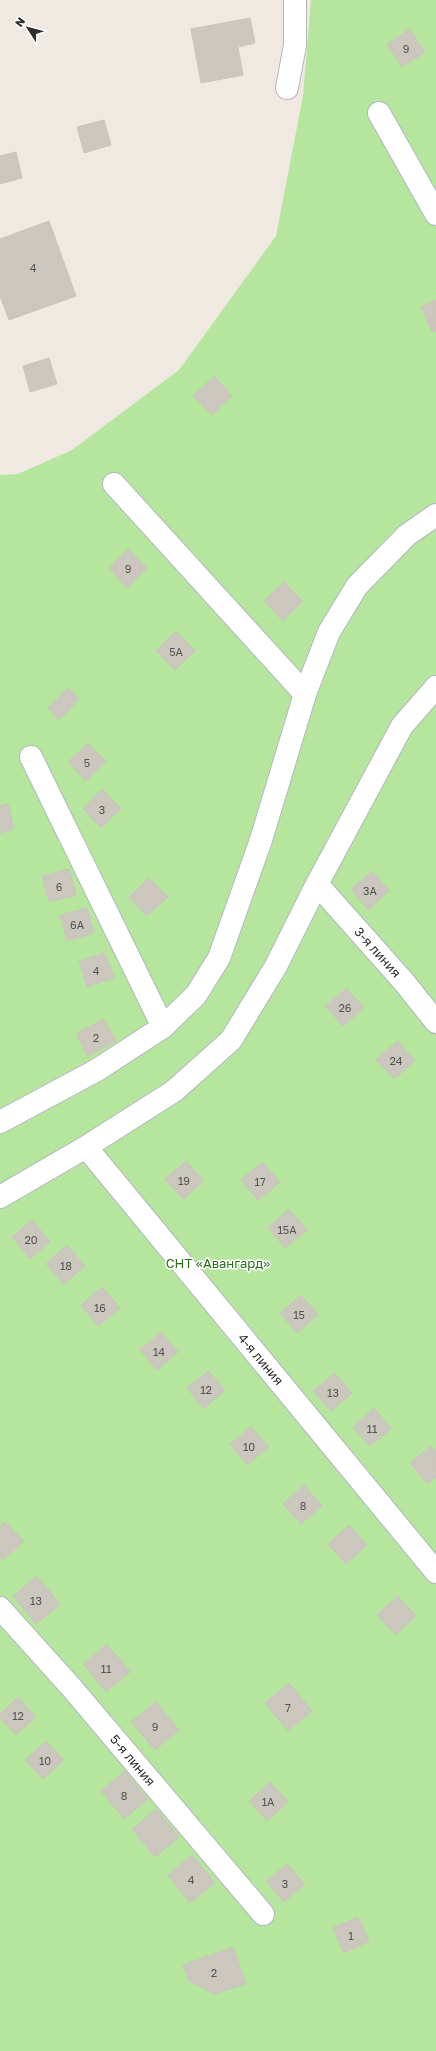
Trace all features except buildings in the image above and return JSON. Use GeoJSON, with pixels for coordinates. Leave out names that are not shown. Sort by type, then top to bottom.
{"type":"FeatureCollection","features":[{"type":"Feature","properties":{"kind":"street"},"geometry":{"type":"LineString","coordinates":[[287,88],[295,45],[295,0]]}},
{"type":"Feature","properties":{"kind":"street"},"geometry":{"type":"LineString","coordinates":[[378,113],[436,214]]}},
{"type":"Feature","properties":{"kind":"street"},"geometry":{"type":"LineString","coordinates":[[114,484],[305,694]]}},
{"type":"Feature","properties":{"kind":"street"},"geometry":{"type":"LineString","coordinates":[[0,1122],[97,1070],[163,1027],[196,994],[219,958],[261,840],[305,694],[329,632],[357,586],[407,535],[436,515]]}},
{"type":"Feature","properties":{"kind":"street"},"geometry":{"type":"LineString","coordinates":[[0,1198],[86,1147],[174,1091],[231,1040],[276,966],[317,884],[402,726],[436,687]]}},
{"type":"Feature","properties":{"kind":"street"},"geometry":{"type":"LineString","coordinates":[[31,758],[163,1027]]}},
{"type":"Feature","properties":{"kind":"street","name":"3-я линия"},"geometry":{"type":"LineString","coordinates":[[317,884],[404,982],[436,1022]]}},
{"type":"Feature","properties":{"kind":"street","name":"4-я линия"},"geometry":{"type":"LineString","coordinates":[[86,1147],[436,1572]]}},
{"type":"Feature","properties":{"kind":"street","name":"5-я линия"},"geometry":{"type":"LineString","coordinates":[[0,1608],[71,1687],[263,1914]]}},
{"type":"Feature","properties":{"kind":"green space","name":"СНТ «Авангард»"},"geometry":{"type":"Polygon","coordinates":[[[311,0],[436,0],[436,2051],[0,2051],[0,475],[18,474],[72,450],[179,370],[276,236],[303,96],[311,0]]]}}]}
